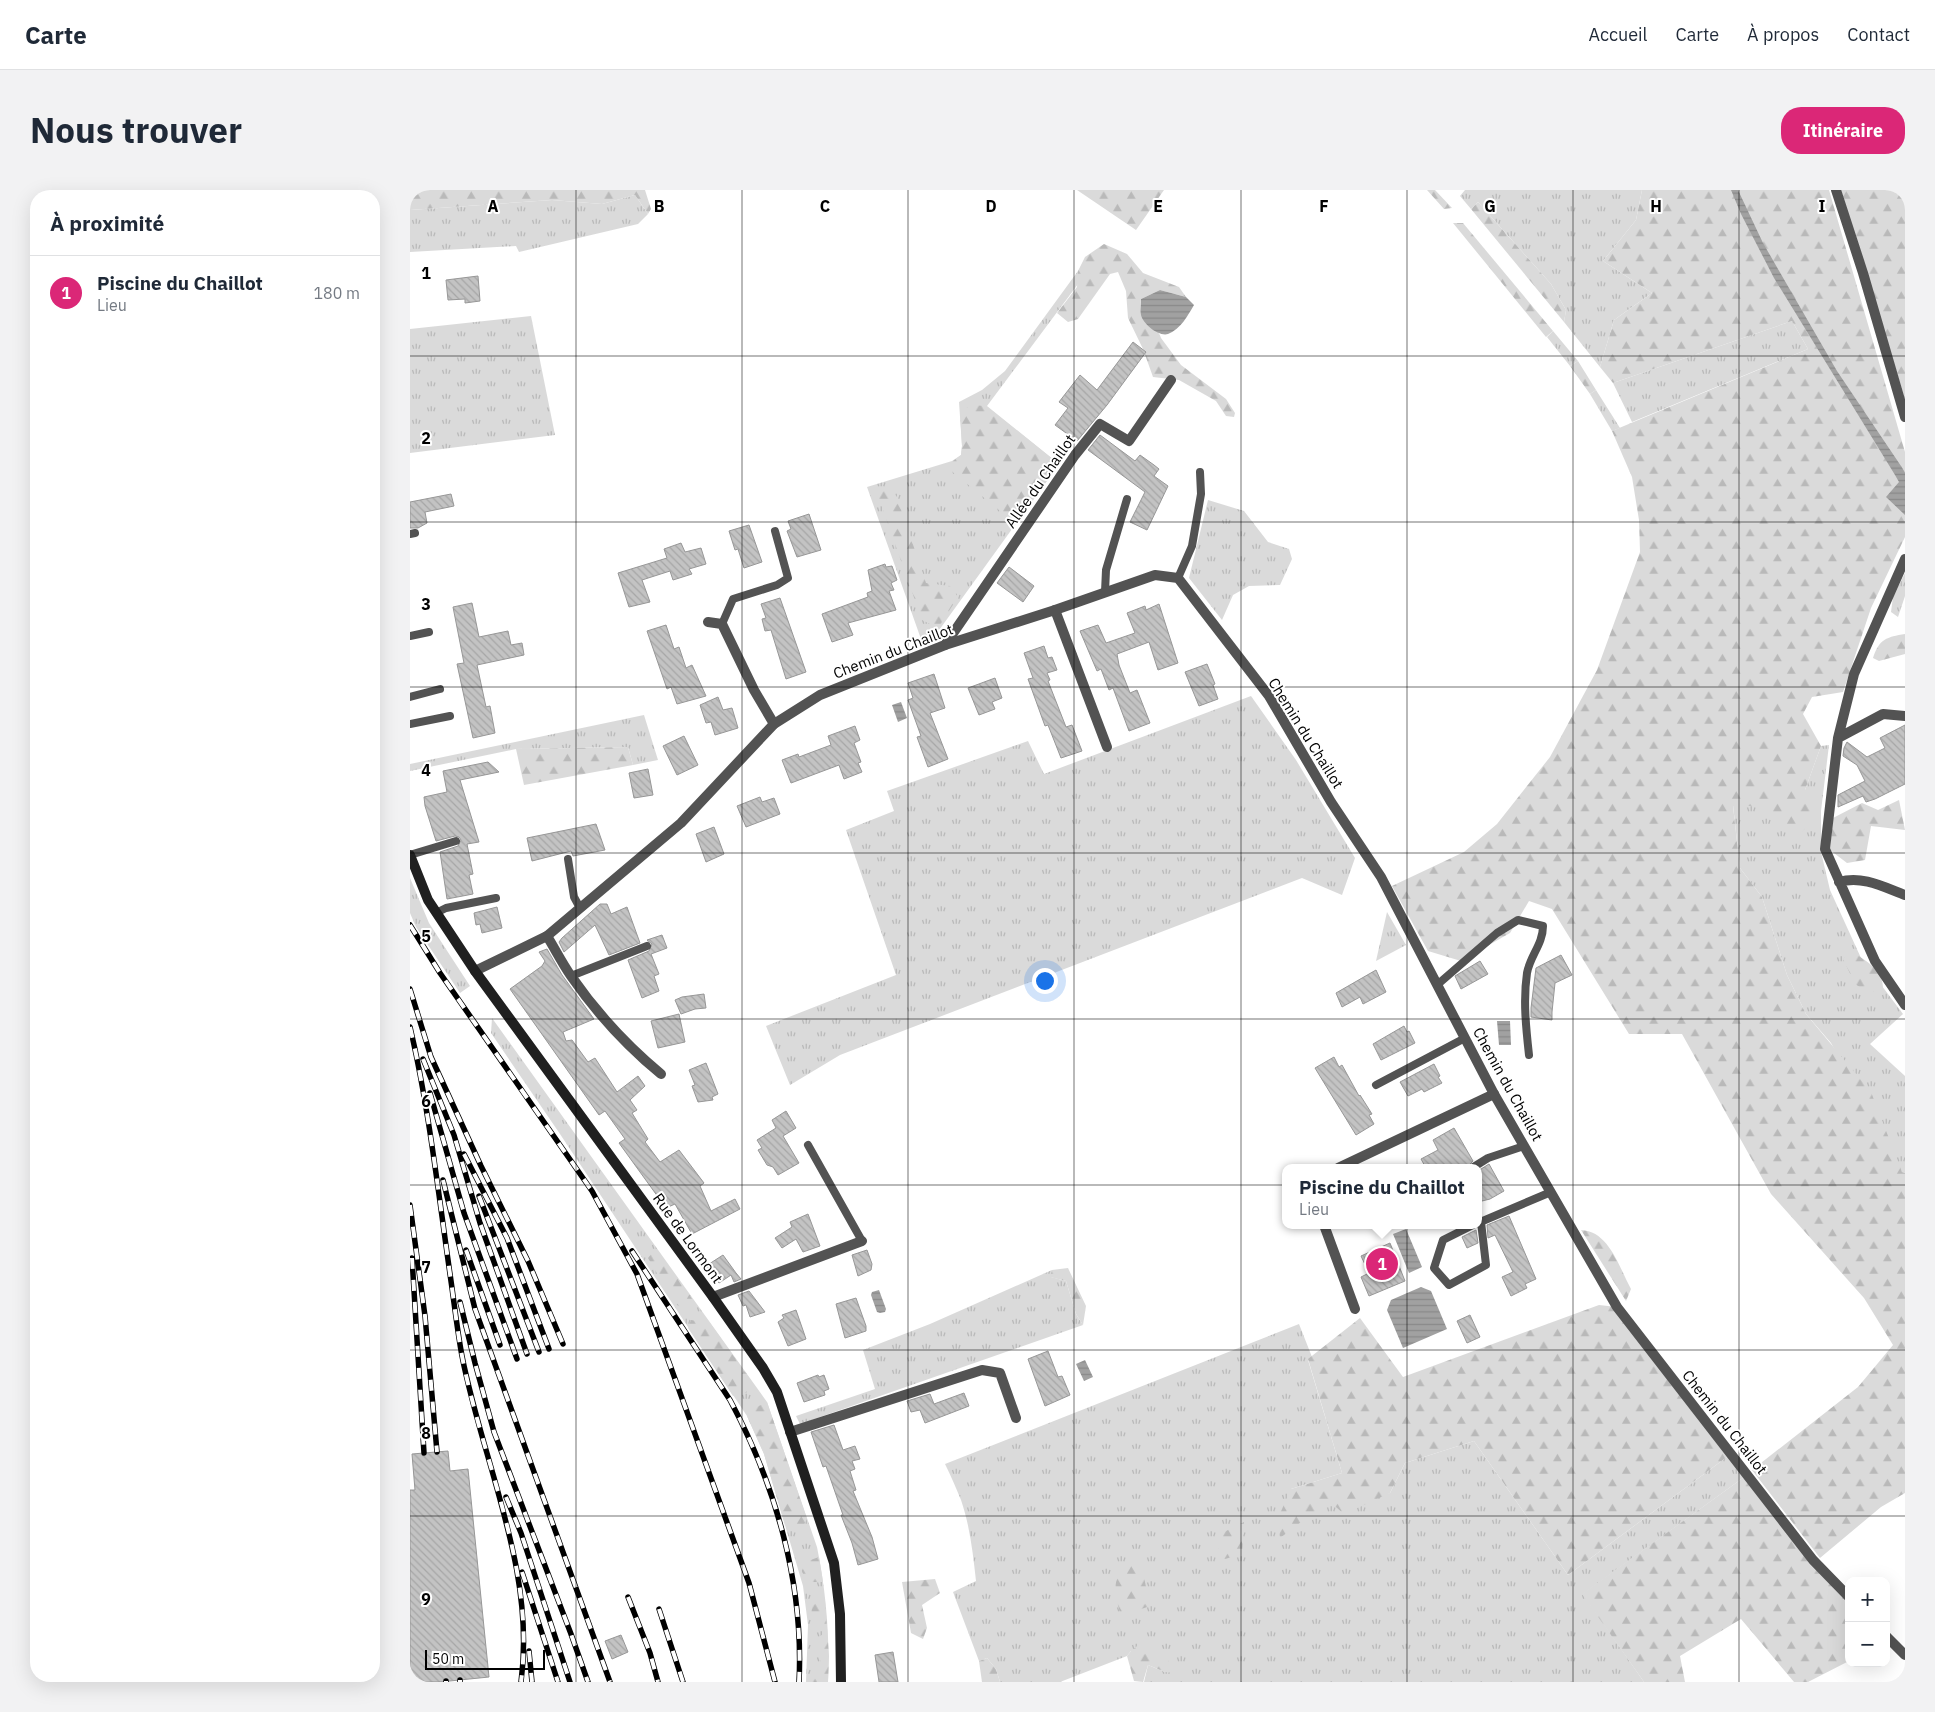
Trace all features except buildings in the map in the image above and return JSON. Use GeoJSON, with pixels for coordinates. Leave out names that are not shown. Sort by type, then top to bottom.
{"type":"FeatureCollection","features":[{"type":"Feature","properties":{"kind":"main road","name":"Rue de Lormont"},"geometry":{"type":"LineString","coordinates":[[410,855],[418,879],[436,913],[475,971],[713,1297],[763,1368],[776,1392],[834,1563],[840,1614],[841,1682]]}},
{"type":"Feature","properties":{"kind":"street"},"geometry":{"type":"LineString","coordinates":[[1836,190],[1863,273],[1905,417]]}},
{"type":"Feature","properties":{"kind":"street","name":"Allée du Chaillot"},"geometry":{"type":"LineString","coordinates":[[946,645],[1075,455],[1100,424],[1129,441],[1171,380]]}},
{"type":"Feature","properties":{"kind":"street"},"geometry":{"type":"LineString","coordinates":[[1903,1003],[1875,961],[1825,849],[1838,738],[1854,674],[1905,559]]}},
{"type":"Feature","properties":{"kind":"street","name":"Chemin du Chaillot"},"geometry":{"type":"LineString","coordinates":[[475,971],[547,936],[681,823],[774,724],[820,695],[946,645],[1056,610],[1155,575],[1178,578],[1269,696],[1331,802],[1381,877],[1494,1094],[1617,1307],[1813,1560],[1845,1593]]}},
{"type":"Feature","properties":{"kind":"street"},"geometry":{"type":"LineString","coordinates":[[1056,610],[1106,747]]}},
{"type":"Feature","properties":{"kind":"street"},"geometry":{"type":"LineString","coordinates":[[708,622],[722,624],[754,690],[774,724]]}},
{"type":"Feature","properties":{"kind":"street"},"geometry":{"type":"LineString","coordinates":[[1838,738],[1883,714],[1905,716]]}},
{"type":"Feature","properties":{"kind":"street"},"geometry":{"type":"LineString","coordinates":[[1840,882],[1850,878],[1872,882],[1905,896]]}},
{"type":"Feature","properties":{"kind":"street"},"geometry":{"type":"LineString","coordinates":[[547,936],[571,976],[606,1020],[640,1057],[661,1074]]}},
{"type":"Feature","properties":{"kind":"street"},"geometry":{"type":"LineString","coordinates":[[1346,1164],[1494,1094]]}},
{"type":"Feature","properties":{"kind":"street"},"geometry":{"type":"LineString","coordinates":[[1325,1229],[1355,1309]]}},
{"type":"Feature","properties":{"kind":"street"},"geometry":{"type":"LineString","coordinates":[[713,1297],[862,1241]]}},
{"type":"Feature","properties":{"kind":"street"},"geometry":{"type":"LineString","coordinates":[[790,1432],[982,1370],[1000,1374],[1016,1418]]}},
{"type":"Feature","properties":{"kind":"street"},"geometry":{"type":"LineString","coordinates":[[1890,1640],[1905,1655]]}},
{"type":"Feature","properties":{"kind":"lane"},"geometry":{"type":"LineString","coordinates":[[1178,578],[1192,546],[1201,494],[1200,472]]}},
{"type":"Feature","properties":{"kind":"lane"},"geometry":{"type":"LineString","coordinates":[[1105,592],[1106,570],[1127,499]]}},
{"type":"Feature","properties":{"kind":"lane"},"geometry":{"type":"LineString","coordinates":[[722,624],[733,599],[776,585],[788,578],[775,531]]}},
{"type":"Feature","properties":{"kind":"lane"},"geometry":{"type":"LineString","coordinates":[[410,636],[429,632]]}},
{"type":"Feature","properties":{"kind":"lane"},"geometry":{"type":"LineString","coordinates":[[410,696],[440,689]]}},
{"type":"Feature","properties":{"kind":"lane"},"geometry":{"type":"LineString","coordinates":[[410,724],[450,716]]}},
{"type":"Feature","properties":{"kind":"lane"},"geometry":{"type":"LineString","coordinates":[[410,855],[456,841]]}},
{"type":"Feature","properties":{"kind":"lane"},"geometry":{"type":"LineString","coordinates":[[568,859],[574,896],[580,908]]}},
{"type":"Feature","properties":{"kind":"lane"},"geometry":{"type":"LineString","coordinates":[[436,913],[446,908],[496,898]]}},
{"type":"Feature","properties":{"kind":"lane"},"geometry":{"type":"LineString","coordinates":[[1437,985],[1497,933],[1518,920],[1543,926],[1543,936],[1528,972],[1525,1017],[1529,1055]]}},
{"type":"Feature","properties":{"kind":"lane"},"geometry":{"type":"LineString","coordinates":[[571,976],[647,946]]}},
{"type":"Feature","properties":{"kind":"lane"},"geometry":{"type":"LineString","coordinates":[[1376,1086],[1465,1038]]}},
{"type":"Feature","properties":{"kind":"lane"},"geometry":{"type":"LineString","coordinates":[[808,1145],[862,1241]]}},
{"type":"Feature","properties":{"kind":"lane"},"geometry":{"type":"LineString","coordinates":[[1478,1164],[1488,1158],[1524,1146]]}},
{"type":"Feature","properties":{"kind":"lane"},"geometry":{"type":"LineString","coordinates":[[1482,1221],[1551,1192]]}},
{"type":"Feature","properties":{"kind":"lane"},"geometry":{"type":"LineString","coordinates":[[1465,1229],[1443,1240],[1434,1268],[1449,1285],[1486,1265],[1478,1229]]}},
{"type":"Feature","properties":{"kind":"green space"},"geometry":{"type":"Polygon","coordinates":[[[410,190],[645,190],[651,209],[648,214],[635,195],[602,204],[552,200],[410,210],[410,190]]]}},
{"type":"Feature","properties":{"kind":"green space"},"geometry":{"type":"Polygon","coordinates":[[[1077,190],[1164,190],[1136,230],[1077,190]]]}},
{"type":"Feature","properties":{"kind":"green space"},"geometry":{"type":"Polygon","coordinates":[[[1427,190],[1435,190],[1452,208],[1444,209],[1427,190]]]}},
{"type":"Feature","properties":{"kind":"green space"},"geometry":{"type":"Polygon","coordinates":[[[1465,190],[1642,190],[1636,220],[1603,261],[1652,293],[1614,320],[1600,367],[1564,322],[1566,310],[1551,284],[1478,202],[1471,209],[1460,196],[1465,190]]]}},
{"type":"Feature","properties":{"kind":"green space"},"geometry":{"type":"Polygon","coordinates":[[[1642,190],[1829,190],[1905,452],[1905,537],[1871,608],[1843,692],[1812,697],[1803,714],[1821,746],[1805,790],[1821,811],[1799,835],[1760,806],[1733,806],[1740,868],[1762,897],[1787,975],[1806,1014],[1871,1092],[1902,1172],[1905,1173],[1905,1493],[1881,1507],[1820,1558],[1752,1470],[1858,1387],[1893,1345],[1864,1298],[1771,1194],[1682,1034],[1629,1034],[1552,909],[1529,901],[1510,933],[1461,961],[1428,951],[1392,886],[1464,852],[1497,824],[1550,757],[1597,670],[1640,552],[1639,520],[1632,477],[1612,431],[1808,349],[1792,321],[1613,383],[1600,367],[1614,320],[1652,293],[1603,261],[1636,220],[1642,190]]]}},
{"type":"Feature","properties":{"kind":"green space"},"geometry":{"type":"Polygon","coordinates":[[[1841,190],[1905,190],[1905,400],[1901,386],[1841,190]]]}},
{"type":"Feature","properties":{"kind":"green space"},"geometry":{"type":"Polygon","coordinates":[[[635,195],[648,214],[638,224],[519,252],[516,246],[410,252],[410,210],[552,200],[602,204],[635,195]]]}},
{"type":"Feature","properties":{"kind":"green space"},"geometry":{"type":"Polygon","coordinates":[[[1478,202],[1551,284],[1566,310],[1564,322],[1471,209],[1478,202]]]}},
{"type":"Feature","properties":{"kind":"green space"},"geometry":{"type":"Polygon","coordinates":[[[1453,223],[1463,223],[1553,331],[1546,337],[1453,223]]]}},
{"type":"Feature","properties":{"kind":"green space"},"geometry":{"type":"Polygon","coordinates":[[[1104,244],[1127,254],[1143,273],[1179,287],[1186,297],[1160,290],[1141,299],[1142,315],[1159,333],[1181,365],[1226,399],[1235,413],[1234,417],[1226,416],[1216,401],[1179,380],[1153,377],[1143,349],[1128,318],[1126,291],[1118,272],[1110,274],[1078,319],[1068,322],[1057,313],[1077,287],[1078,271],[1085,257],[1104,244]]]}},
{"type":"Feature","properties":{"kind":"green space"},"geometry":{"type":"Polygon","coordinates":[[[1078,271],[1084,276],[987,406],[1059,464],[937,633],[921,639],[867,487],[952,461],[961,455],[959,402],[982,390],[1005,371],[1078,271]]]}},
{"type":"Feature","properties":{"kind":"green space"},"geometry":{"type":"Polygon","coordinates":[[[531,316],[555,435],[410,453],[410,329],[531,316]]]}},
{"type":"Feature","properties":{"kind":"green space"},"geometry":{"type":"Polygon","coordinates":[[[1792,321],[1808,349],[1632,422],[1613,383],[1792,321]]]}},
{"type":"Feature","properties":{"kind":"green space"},"geometry":{"type":"Polygon","coordinates":[[[1553,331],[1578,361],[1570,366],[1547,337],[1553,331]]]}},
{"type":"Feature","properties":{"kind":"green space"},"geometry":{"type":"Polygon","coordinates":[[[1578,361],[1596,390],[1590,394],[1570,366],[1578,361]]]}},
{"type":"Feature","properties":{"kind":"green space"},"geometry":{"type":"Polygon","coordinates":[[[1596,390],[1620,428],[1612,431],[1590,394],[1596,390]]]}},
{"type":"Feature","properties":{"kind":"green space"},"geometry":{"type":"Polygon","coordinates":[[[971,405],[986,406],[1059,464],[1016,524],[949,469],[953,461],[961,455],[960,412],[971,405]]]}},
{"type":"Feature","properties":{"kind":"green space"},"geometry":{"type":"Polygon","coordinates":[[[888,486],[897,497],[926,583],[950,586],[958,597],[938,628],[922,620],[877,493],[888,486]]]}},
{"type":"Feature","properties":{"kind":"green space"},"geometry":{"type":"Polygon","coordinates":[[[1208,500],[1244,511],[1268,542],[1289,549],[1292,559],[1280,585],[1249,586],[1233,595],[1222,620],[1189,578],[1208,500]]]}},
{"type":"Feature","properties":{"kind":"green space"},"geometry":{"type":"Polygon","coordinates":[[[1905,573],[1905,596],[1898,617],[1891,612],[1893,597],[1905,573]]]}},
{"type":"Feature","properties":{"kind":"green space"},"geometry":{"type":"Polygon","coordinates":[[[1905,634],[1905,654],[1879,661],[1873,658],[1884,640],[1905,634]]]}},
{"type":"Feature","properties":{"kind":"green space"},"geometry":{"type":"Polygon","coordinates":[[[1251,696],[1296,760],[1355,858],[1342,895],[1302,878],[840,1055],[790,1085],[766,1026],[896,975],[846,830],[894,811],[887,791],[1028,741],[1044,774],[1251,696]]]}},
{"type":"Feature","properties":{"kind":"green space"},"geometry":{"type":"Polygon","coordinates":[[[644,715],[658,760],[633,765],[628,747],[516,749],[410,771],[410,764],[644,715]]]}},
{"type":"Feature","properties":{"kind":"green space"},"geometry":{"type":"Polygon","coordinates":[[[1829,745],[1821,811],[1821,852],[1830,890],[1861,958],[1903,1014],[1870,1044],[1905,1076],[1905,1173],[1902,1172],[1831,1043],[1806,1014],[1787,975],[1762,897],[1740,868],[1733,805],[1760,806],[1805,790],[1821,746],[1829,745]]]}},
{"type":"Feature","properties":{"kind":"green space"},"geometry":{"type":"Polygon","coordinates":[[[628,747],[633,765],[524,785],[516,749],[628,747]]]}},
{"type":"Feature","properties":{"kind":"green space"},"geometry":{"type":"Polygon","coordinates":[[[1899,800],[1905,830],[1871,826],[1865,860],[1847,863],[1830,850],[1833,818],[1862,803],[1878,810],[1899,800]]]}},
{"type":"Feature","properties":{"kind":"green space"},"geometry":{"type":"Polygon","coordinates":[[[410,878],[429,923],[470,986],[460,993],[416,927],[410,913],[410,878]]]}},
{"type":"Feature","properties":{"kind":"green space"},"geometry":{"type":"Polygon","coordinates":[[[1387,912],[1406,945],[1376,961],[1387,912]]]}},
{"type":"Feature","properties":{"kind":"green space"},"geometry":{"type":"Polygon","coordinates":[[[1850,949],[1876,970],[1880,975],[1883,988],[1869,993],[1855,984],[1843,959],[1850,949]]]}},
{"type":"Feature","properties":{"kind":"green space"},"geometry":{"type":"Polygon","coordinates":[[[492,1018],[767,1402],[817,1547],[827,1614],[828,1682],[806,1682],[808,1625],[803,1586],[764,1454],[747,1416],[491,1033],[492,1018]]]}},
{"type":"Feature","properties":{"kind":"green space"},"geometry":{"type":"Polygon","coordinates":[[[1581,1230],[1591,1232],[1599,1237],[1612,1252],[1631,1289],[1626,1301],[1581,1230]]]}},
{"type":"Feature","properties":{"kind":"green space"},"geometry":{"type":"Polygon","coordinates":[[[653,1252],[660,1254],[695,1303],[687,1310],[675,1304],[648,1258],[653,1252]]]}},
{"type":"Feature","properties":{"kind":"green space"},"geometry":{"type":"Polygon","coordinates":[[[1068,1268],[1086,1306],[1083,1325],[1076,1314],[1066,1281],[1050,1277],[1052,1270],[1068,1268]]]}},
{"type":"Feature","properties":{"kind":"green space"},"geometry":{"type":"Polygon","coordinates":[[[1052,1270],[1051,1277],[1066,1281],[1076,1314],[1083,1325],[800,1424],[796,1416],[875,1389],[863,1350],[930,1324],[1052,1270]]]}},
{"type":"Feature","properties":{"kind":"green space"},"geometry":{"type":"Polygon","coordinates":[[[1599,1305],[1617,1307],[1731,1454],[1568,1575],[1474,1441],[1405,1463],[1390,1493],[1344,1514],[1329,1501],[1280,1538],[1278,1518],[1291,1489],[1342,1473],[1308,1359],[1360,1318],[1403,1377],[1599,1305]]]}},
{"type":"Feature","properties":{"kind":"green space"},"geometry":{"type":"Polygon","coordinates":[[[691,1320],[710,1323],[754,1385],[748,1392],[733,1396],[688,1328],[691,1320]]]}},
{"type":"Feature","properties":{"kind":"green space"},"geometry":{"type":"Polygon","coordinates":[[[1299,1324],[1312,1357],[1308,1360],[1342,1473],[1291,1489],[1329,1501],[1390,1493],[1405,1463],[1474,1441],[1568,1575],[1731,1454],[1747,1475],[1583,1594],[1644,1682],[1144,1682],[1148,1665],[1165,1672],[1131,1651],[1127,1656],[1060,1682],[1000,1682],[996,1669],[987,1658],[979,1661],[953,1592],[976,1581],[967,1520],[961,1500],[945,1464],[1299,1324]]]}},
{"type":"Feature","properties":{"kind":"green space"},"geometry":{"type":"Polygon","coordinates":[[[767,1402],[807,1519],[801,1530],[785,1525],[764,1454],[747,1416],[750,1410],[767,1402]]]}},
{"type":"Feature","properties":{"kind":"green space"},"geometry":{"type":"Polygon","coordinates":[[[1747,1475],[1845,1592],[1845,1663],[1808,1682],[1794,1682],[1741,1619],[1680,1656],[1685,1682],[1644,1682],[1582,1594],[1747,1475]]]}},
{"type":"Feature","properties":{"kind":"green space"},"geometry":{"type":"Polygon","coordinates":[[[1244,1522],[1242,1554],[1225,1559],[1218,1554],[1220,1534],[1244,1522]]]}},
{"type":"Feature","properties":{"kind":"green space"},"geometry":{"type":"Polygon","coordinates":[[[819,1557],[823,1582],[807,1582],[802,1571],[805,1562],[819,1557]]]}},
{"type":"Feature","properties":{"kind":"green space"},"geometry":{"type":"Polygon","coordinates":[[[1141,1563],[1150,1606],[1121,1616],[1116,1590],[1117,1577],[1126,1567],[1141,1563]]]}},
{"type":"Feature","properties":{"kind":"green space"},"geometry":{"type":"Polygon","coordinates":[[[935,1579],[940,1593],[922,1605],[927,1628],[923,1639],[911,1633],[902,1582],[935,1579]]]}},
{"type":"Feature","properties":{"kind":"green space"},"geometry":{"type":"Polygon","coordinates":[[[820,1600],[825,1601],[829,1656],[828,1682],[812,1682],[810,1680],[822,1664],[812,1642],[823,1634],[821,1623],[811,1617],[812,1606],[820,1600]]]}},
{"type":"Feature","properties":{"kind":"green space"},"geometry":{"type":"Polygon","coordinates":[[[1142,1642],[1166,1656],[1174,1673],[1165,1672],[1148,1665],[1143,1682],[1134,1681],[1127,1656],[1142,1642]]]}},
{"type":"Feature","properties":{"kind":"green space"},"geometry":{"type":"Polygon","coordinates":[[[987,1658],[996,1669],[1000,1682],[982,1682],[979,1661],[987,1658]]]}},
{"type":"Feature","properties":{"kind":"shaded area"},"geometry":{"type":"Polygon","coordinates":[[[1731,190],[1738,190],[1763,243],[1837,371],[1905,473],[1905,515],[1886,497],[1899,482],[1774,278],[1741,214],[1731,190]]]}},
{"type":"Feature","properties":{"kind":"shaded area"},"geometry":{"type":"Polygon","coordinates":[[[1160,290],[1186,297],[1194,305],[1180,325],[1168,334],[1160,334],[1152,329],[1142,319],[1141,315],[1141,299],[1160,290]]]}},
{"type":"Feature","properties":{"kind":"shaded area"},"geometry":{"type":"Polygon","coordinates":[[[901,702],[907,718],[898,722],[892,705],[901,702]]]}},
{"type":"Feature","properties":{"kind":"shaded area"},"geometry":{"type":"Polygon","coordinates":[[[1497,1021],[1510,1021],[1511,1045],[1499,1045],[1497,1021]]]}},
{"type":"Feature","properties":{"kind":"shaded area"},"geometry":{"type":"Polygon","coordinates":[[[1406,1229],[1422,1267],[1409,1273],[1393,1234],[1406,1229]]]}},
{"type":"Feature","properties":{"kind":"shaded area"},"geometry":{"type":"Polygon","coordinates":[[[1421,1287],[1431,1291],[1447,1329],[1403,1348],[1387,1310],[1391,1300],[1421,1287]]]}},
{"type":"Feature","properties":{"kind":"shaded area"},"geometry":{"type":"Polygon","coordinates":[[[879,1290],[886,1309],[885,1312],[880,1313],[877,1312],[871,1295],[872,1292],[879,1290]]]}},
{"type":"Feature","properties":{"kind":"shaded area"},"geometry":{"type":"Polygon","coordinates":[[[1085,1360],[1093,1377],[1084,1381],[1076,1364],[1085,1360]]]}},
{"type":"Feature","properties":{"kind":"railway"},"geometry":{"type":"LineString","coordinates":[[410,925],[440,973],[592,1191],[637,1274],[749,1583],[775,1682]]}},
{"type":"Feature","properties":{"kind":"railway"},"geometry":{"type":"LineString","coordinates":[[410,989],[431,1057],[481,1166],[528,1261],[563,1344]]}},
{"type":"Feature","properties":{"kind":"railway"},"geometry":{"type":"LineString","coordinates":[[410,1027],[428,1119],[462,1356],[471,1396],[505,1518],[521,1599],[524,1640],[521,1682]]}},
{"type":"Feature","properties":{"kind":"railway"},"geometry":{"type":"LineString","coordinates":[[423,1059],[454,1135],[480,1223],[527,1354]]}},
{"type":"Feature","properties":{"kind":"railway"},"geometry":{"type":"LineString","coordinates":[[430,1093],[464,1213],[517,1359]]}},
{"type":"Feature","properties":{"kind":"railway"},"geometry":{"type":"LineString","coordinates":[[464,1154],[507,1238],[549,1349]]}},
{"type":"Feature","properties":{"kind":"railway"},"geometry":{"type":"LineString","coordinates":[[443,1180],[475,1309],[610,1682]]}},
{"type":"Feature","properties":{"kind":"railway"},"geometry":{"type":"LineString","coordinates":[[479,1196],[539,1352]]}},
{"type":"Feature","properties":{"kind":"railway"},"geometry":{"type":"LineString","coordinates":[[410,1205],[425,1316],[437,1452]]}},
{"type":"Feature","properties":{"kind":"railway"},"geometry":{"type":"LineString","coordinates":[[466,1250],[500,1345]]}},
{"type":"Feature","properties":{"kind":"railway"},"geometry":{"type":"LineString","coordinates":[[632,1251],[730,1400],[761,1467],[784,1536],[791,1572],[797,1609],[799,1682]]}},
{"type":"Feature","properties":{"kind":"railway"},"geometry":{"type":"LineString","coordinates":[[412,1258],[424,1453]]}},
{"type":"Feature","properties":{"kind":"railway"},"geometry":{"type":"LineString","coordinates":[[460,1302],[494,1432],[588,1682]]}},
{"type":"Feature","properties":{"kind":"railway"},"geometry":{"type":"LineString","coordinates":[[506,1497],[521,1533],[570,1682]]}},
{"type":"Feature","properties":{"kind":"railway"},"geometry":{"type":"LineString","coordinates":[[522,1572],[558,1682]]}},
{"type":"Feature","properties":{"kind":"railway"},"geometry":{"type":"LineString","coordinates":[[628,1597],[650,1653],[658,1682]]}},
{"type":"Feature","properties":{"kind":"railway"},"geometry":{"type":"LineString","coordinates":[[659,1609],[683,1682]]}},
{"type":"Feature","properties":{"kind":"railway"},"geometry":{"type":"LineString","coordinates":[[529,1651],[532,1682]]}},
{"type":"Feature","properties":{"kind":"place","name":"Piscine du Chaillot"},"geometry":{"type":"Point","coordinates":[1382,1264]}}]}
